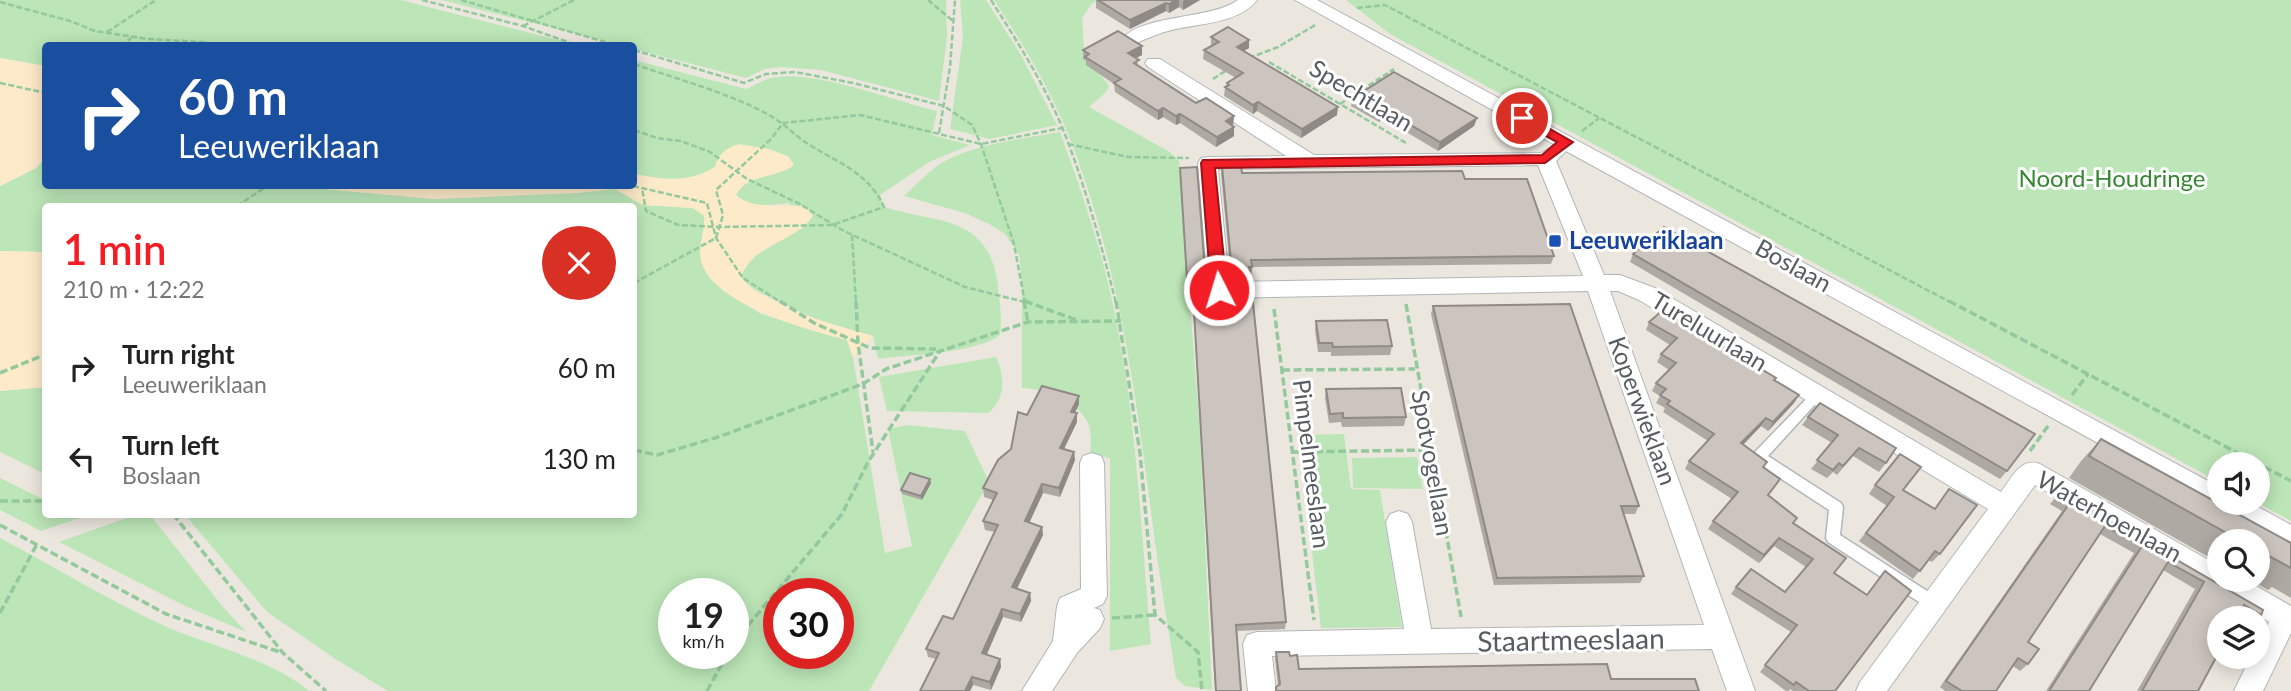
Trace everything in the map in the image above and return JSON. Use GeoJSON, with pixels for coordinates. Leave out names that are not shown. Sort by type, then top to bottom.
{"type":"FeatureCollection","features":[{"type":"Feature","properties":{"kind":"street"},"geometry":{"type":"LineString","coordinates":[[1131,39],[1142,33],[1189,20],[1227,14],[1248,0]]}},
{"type":"Feature","properties":{"kind":"street","name":"Boslaan"},"geometry":{"type":"LineString","coordinates":[[1304,0],[1572,138],[2207,492]]}},
{"type":"Feature","properties":{"kind":"street","name":"Boslaan"},"geometry":{"type":"LineString","coordinates":[[1340,5],[1366,33]]}},
{"type":"Feature","properties":{"kind":"street"},"geometry":{"type":"LineString","coordinates":[[1154,63],[1310,162]]}},
{"type":"Feature","properties":{"kind":"street"},"geometry":{"type":"LineString","coordinates":[[1572,138],[1545,159],[1208,163],[1219,290],[1596,284]]}},
{"type":"Feature","properties":{"kind":"street","name":"Koperwieklaan"},"geometry":{"type":"LineString","coordinates":[[1545,159],[1596,284],[1741,691]]}},
{"type":"Feature","properties":{"kind":"street","name":"Tureluurlaan"},"geometry":{"type":"LineString","coordinates":[[1596,284],[1620,283],[1647,294],[2004,506]]}},
{"type":"Feature","properties":{"kind":"street"},"geometry":{"type":"LineString","coordinates":[[1067,644],[1070,606],[1094,596],[1092,463]]}},
{"type":"Feature","properties":{"kind":"street","name":"Waterhoenlaan"},"geometry":{"type":"LineString","coordinates":[[1870,691],[2031,471],[2207,572]]}},
{"type":"Feature","properties":{"kind":"street"},"geometry":{"type":"LineString","coordinates":[[2249,515],[2291,538]]}},
{"type":"Feature","properties":{"kind":"street","name":"Spotvogellaan"},"geometry":{"type":"LineString","coordinates":[[1399,522],[1419,642]]}},
{"type":"Feature","properties":{"kind":"street","name":"Waterhoenlaan"},"geometry":{"type":"LineString","coordinates":[[2242,592],[2285,617],[2248,691]]}},
{"type":"Feature","properties":{"kind":"street"},"geometry":{"type":"LineString","coordinates":[[1036,691],[1067,644],[1090,620]]}},
{"type":"Feature","properties":{"kind":"street","name":"Staartmeeslaan"},"geometry":{"type":"LineString","coordinates":[[1262,691],[1257,644],[1722,637]]}},
{"type":"Feature","properties":{"kind":"lane"},"geometry":{"type":"LineString","coordinates":[[1816,396],[1759,457],[1836,507],[1833,538],[1933,603]]}},
{"type":"Feature","properties":{"kind":"path"},"geometry":{"type":"LineString","coordinates":[[105,33],[156,0]]}},
{"type":"Feature","properties":{"kind":"path"},"geometry":{"type":"LineString","coordinates":[[422,0],[523,26],[568,42]]}},
{"type":"Feature","properties":{"kind":"path"},"geometry":{"type":"LineString","coordinates":[[461,0],[606,42]]}},
{"type":"Feature","properties":{"kind":"path"},"geometry":{"type":"LineString","coordinates":[[523,26],[574,0]]}},
{"type":"Feature","properties":{"kind":"path"},"geometry":{"type":"LineString","coordinates":[[928,0],[954,22]]}},
{"type":"Feature","properties":{"kind":"path"},"geometry":{"type":"LineString","coordinates":[[939,133],[955,0]]}},
{"type":"Feature","properties":{"kind":"path"},"geometry":{"type":"LineString","coordinates":[[991,0],[1026,55],[1062,128],[1098,234],[1121,321],[1145,499],[1155,615],[1198,652],[1202,691]]}},
{"type":"Feature","properties":{"kind":"path"},"geometry":{"type":"LineString","coordinates":[[0,2],[105,33],[203,42]]}},
{"type":"Feature","properties":{"kind":"path"},"geometry":{"type":"LineString","coordinates":[[1340,5],[1385,5],[2291,481]]}},
{"type":"Feature","properties":{"kind":"path"},"geometry":{"type":"LineString","coordinates":[[1242,61],[1278,47],[1319,23]]}},
{"type":"Feature","properties":{"kind":"path"},"geometry":{"type":"LineString","coordinates":[[126,42],[132,37]]}},
{"type":"Feature","properties":{"kind":"path"},"geometry":{"type":"LineString","coordinates":[[637,51],[744,83],[766,74],[795,72],[853,83],[944,106],[972,125],[981,144],[1014,244],[1028,322]]}},
{"type":"Feature","properties":{"kind":"path","name":"Spechtlaan"},"geometry":{"type":"LineString","coordinates":[[1269,62],[1434,160]]}},
{"type":"Feature","properties":{"kind":"path"},"geometry":{"type":"LineString","coordinates":[[637,65],[742,104],[782,122],[809,145],[841,160],[880,195],[884,207],[832,225],[678,225],[646,211],[642,188]]}},
{"type":"Feature","properties":{"kind":"path"},"geometry":{"type":"LineString","coordinates":[[1196,89],[1230,68]]}},
{"type":"Feature","properties":{"kind":"path"},"geometry":{"type":"LineString","coordinates":[[1339,104],[1394,69]]}},
{"type":"Feature","properties":{"kind":"path"},"geometry":{"type":"LineString","coordinates":[[0,83],[42,92]]}},
{"type":"Feature","properties":{"kind":"path"},"geometry":{"type":"LineString","coordinates":[[782,122],[860,115],[981,144],[1062,128]]}},
{"type":"Feature","properties":{"kind":"path"},"geometry":{"type":"LineString","coordinates":[[1572,138],[1599,118]]}},
{"type":"Feature","properties":{"kind":"path"},"geometry":{"type":"LineString","coordinates":[[637,281],[716,238],[723,215],[716,190],[771,139],[782,122]]}},
{"type":"Feature","properties":{"kind":"path"},"geometry":{"type":"LineString","coordinates":[[637,131],[657,138],[681,141],[710,152],[736,171],[832,225],[965,286],[1024,300],[1081,321]]}},
{"type":"Feature","properties":{"kind":"path"},"geometry":{"type":"LineString","coordinates":[[1068,144],[1088,144],[1129,158],[1164,154],[1208,163]]}},
{"type":"Feature","properties":{"kind":"path"},"geometry":{"type":"LineString","coordinates":[[637,187],[706,204],[716,238],[743,278],[814,323],[870,348],[942,349]]}},
{"type":"Feature","properties":{"kind":"path"},"geometry":{"type":"LineString","coordinates":[[242,203],[262,189]]}},
{"type":"Feature","properties":{"kind":"path"},"geometry":{"type":"LineString","coordinates":[[852,235],[858,343],[873,454]]}},
{"type":"Feature","properties":{"kind":"path","name":"Spotvogellaan"},"geometry":{"type":"LineString","coordinates":[[1403,285],[1415,369],[1465,642]]}},
{"type":"Feature","properties":{"kind":"path","name":"Pimpelmeeslaan"},"geometry":{"type":"LineString","coordinates":[[1271,289],[1317,643]]}},
{"type":"Feature","properties":{"kind":"path"},"geometry":{"type":"LineString","coordinates":[[637,451],[657,455],[718,437],[863,384],[886,369],[1028,322],[1121,321]]}},
{"type":"Feature","properties":{"kind":"path"},"geometry":{"type":"LineString","coordinates":[[749,624],[842,514],[873,454],[942,349]]}},
{"type":"Feature","properties":{"kind":"path"},"geometry":{"type":"LineString","coordinates":[[0,373],[42,356]]}},
{"type":"Feature","properties":{"kind":"path"},"geometry":{"type":"LineString","coordinates":[[1282,370],[1415,369]]}},
{"type":"Feature","properties":{"kind":"path"},"geometry":{"type":"LineString","coordinates":[[2031,471],[2025,458],[2088,374]]}},
{"type":"Feature","properties":{"kind":"path"},"geometry":{"type":"LineString","coordinates":[[1292,452],[1430,450]]}},
{"type":"Feature","properties":{"kind":"path"},"geometry":{"type":"LineString","coordinates":[[0,501],[42,501]]}},
{"type":"Feature","properties":{"kind":"path"},"geometry":{"type":"LineString","coordinates":[[176,518],[283,653],[326,691]]}},
{"type":"Feature","properties":{"kind":"path"},"geometry":{"type":"LineString","coordinates":[[0,525],[166,614],[283,653]]}},
{"type":"Feature","properties":{"kind":"path"},"geometry":{"type":"LineString","coordinates":[[0,612],[37,544]]}},
{"type":"Feature","properties":{"kind":"path"},"geometry":{"type":"LineString","coordinates":[[1090,620],[1155,615]]}},
{"type":"Feature","properties":{"kind":"path"},"geometry":{"type":"LineString","coordinates":[[707,691],[719,669]]}},
{"type":"Feature","properties":{"kind":"green space"},"geometry":{"type":"Polygon","coordinates":[[[0,0],[401,0],[566,42],[42,42],[42,65],[0,58],[0,0]]]}},
{"type":"Feature","properties":{"kind":"green space"},"geometry":{"type":"Polygon","coordinates":[[[441,0],[946,0],[947,37],[939,101],[821,70],[780,67],[765,69],[746,78],[637,50],[637,42],[608,42],[441,0]]]}},
{"type":"Feature","properties":{"kind":"green space"},"geometry":{"type":"Polygon","coordinates":[[[960,0],[986,0],[1021,55],[1057,125],[990,139],[950,129],[963,37],[960,0]]]}},
{"type":"Feature","properties":{"kind":"green space"},"geometry":{"type":"Polygon","coordinates":[[[994,0],[1099,0],[1092,3],[1082,18],[1085,54],[1109,86],[1089,107],[1170,152],[1179,161],[1200,432],[1212,690],[1185,686],[1176,678],[1125,338],[1115,288],[1088,188],[1070,139],[1045,85],[994,0]]]}},
{"type":"Feature","properties":{"kind":"green space","name":"Noord-Houdringe"},"geometry":{"type":"Polygon","coordinates":[[[1346,0],[2291,0],[2291,521],[2270,510],[2270,452],[2207,452],[2207,476],[1390,34],[1346,0]]]}},
{"type":"Feature","properties":{"kind":"green space"},"geometry":{"type":"Polygon","coordinates":[[[637,61],[746,89],[764,80],[788,76],[830,81],[937,111],[932,135],[970,145],[929,162],[880,195],[884,207],[958,226],[972,234],[984,246],[993,263],[998,286],[1000,335],[976,346],[878,359],[873,336],[818,320],[748,287],[741,277],[748,260],[805,226],[789,203],[754,204],[736,195],[741,188],[755,179],[779,172],[793,164],[789,157],[769,149],[715,167],[702,175],[675,181],[637,175],[637,61]]]}},
{"type":"Feature","properties":{"kind":"green space"},"geometry":{"type":"Polygon","coordinates":[[[1060,132],[1090,220],[1109,288],[1122,351],[1137,476],[1151,644],[1110,651],[1110,458],[1090,455],[1089,425],[1075,407],[1050,393],[1022,388],[1022,287],[1019,255],[1005,234],[989,224],[965,213],[904,196],[937,166],[964,152],[996,143],[1060,132]]]}},
{"type":"Feature","properties":{"kind":"green space"},"geometry":{"type":"Polygon","coordinates":[[[42,161],[42,189],[326,189],[434,199],[615,189],[643,205],[693,208],[705,216],[705,234],[700,253],[715,283],[761,314],[847,340],[853,357],[885,553],[912,546],[888,429],[907,425],[965,431],[989,482],[869,691],[388,691],[267,612],[188,518],[637,518],[637,203],[42,203],[42,252],[0,251],[0,186],[36,168],[42,161]]]}},
{"type":"Feature","properties":{"kind":"green space"},"geometry":{"type":"Polygon","coordinates":[[[996,357],[1002,379],[1001,394],[988,413],[887,411],[879,377],[996,357]]]}},
{"type":"Feature","properties":{"kind":"green space"},"geometry":{"type":"Polygon","coordinates":[[[42,387],[42,473],[0,452],[0,391],[42,387]]]}},
{"type":"Feature","properties":{"kind":"green space"},"geometry":{"type":"Polygon","coordinates":[[[1344,434],[1351,489],[1380,490],[1402,627],[1321,628],[1298,435],[1344,434]]]}},
{"type":"Feature","properties":{"kind":"green space"},"geometry":{"type":"Polygon","coordinates":[[[1417,457],[1423,489],[1353,488],[1352,458],[1417,457]]]}},
{"type":"Feature","properties":{"kind":"green space"},"geometry":{"type":"Polygon","coordinates":[[[0,478],[42,499],[42,518],[80,518],[41,531],[0,510],[0,478]]]}},
{"type":"Feature","properties":{"kind":"green space"},"geometry":{"type":"Polygon","coordinates":[[[127,518],[152,518],[246,632],[185,606],[59,542],[127,518]]]}},
{"type":"Feature","properties":{"kind":"green space"},"geometry":{"type":"Polygon","coordinates":[[[0,538],[146,617],[260,662],[309,691],[0,691],[0,538]]]}},
{"type":"Feature","properties":{"kind":"sand"},"geometry":{"type":"Polygon","coordinates":[[[0,58],[42,65],[42,161],[36,168],[0,186],[0,58]]]}},
{"type":"Feature","properties":{"kind":"sand"},"geometry":{"type":"Polygon","coordinates":[[[739,144],[769,149],[789,157],[794,165],[747,183],[736,195],[760,205],[806,207],[813,216],[795,233],[755,256],[741,277],[766,297],[783,306],[873,336],[853,357],[847,340],[760,312],[718,286],[705,271],[700,253],[704,216],[693,208],[643,205],[615,189],[637,189],[637,175],[676,179],[695,176],[715,167],[718,158],[739,144]]]}},
{"type":"Feature","properties":{"kind":"sand"},"geometry":{"type":"Polygon","coordinates":[[[326,189],[615,189],[575,193],[434,199],[326,189]]]}},
{"type":"Feature","properties":{"kind":"sand"},"geometry":{"type":"Polygon","coordinates":[[[0,251],[42,252],[42,387],[0,391],[0,251]]]}},
{"type":"Feature","properties":{"kind":"building"},"geometry":{"type":"Polygon","coordinates":[[[1098,0],[1176,0],[1130,20],[1098,0]]]}},
{"type":"Feature","properties":{"kind":"building"},"geometry":{"type":"Polygon","coordinates":[[[1228,27],[1249,40],[1237,47],[1338,107],[1302,129],[1258,102],[1253,105],[1225,87],[1243,73],[1204,50],[1219,42],[1211,37],[1228,27]]]}},
{"type":"Feature","properties":{"kind":"building"},"geometry":{"type":"Polygon","coordinates":[[[1118,31],[1142,46],[1128,53],[1139,60],[1134,63],[1196,103],[1206,98],[1234,116],[1226,121],[1234,127],[1217,137],[1180,114],[1176,116],[1163,108],[1158,111],[1114,83],[1121,79],[1085,57],[1089,54],[1083,50],[1118,31]]]}},
{"type":"Feature","properties":{"kind":"building"},"geometry":{"type":"Polygon","coordinates":[[[1394,72],[1477,118],[1440,142],[1385,110],[1380,114],[1353,98],[1394,72]]]}},
{"type":"Feature","properties":{"kind":"building"},"geometry":{"type":"Polygon","coordinates":[[[1222,166],[1241,166],[1242,173],[1462,171],[1465,179],[1527,179],[1554,256],[1251,260],[1250,271],[1232,272],[1222,166]]]}},
{"type":"Feature","properties":{"kind":"building"},"geometry":{"type":"Polygon","coordinates":[[[1197,167],[1206,284],[1211,292],[1219,294],[1252,293],[1286,622],[1236,625],[1241,691],[1216,691],[1193,294],[1188,294],[1180,168],[1197,167]]]}},
{"type":"Feature","properties":{"kind":"building"},"geometry":{"type":"Polygon","coordinates":[[[1664,227],[2035,434],[2007,471],[1633,254],[1664,227]]]}},
{"type":"Feature","properties":{"kind":"building"},"geometry":{"type":"Polygon","coordinates":[[[1570,304],[1639,506],[1621,506],[1644,576],[1497,578],[1433,306],[1570,304]]]}},
{"type":"Feature","properties":{"kind":"building"},"geometry":{"type":"Polygon","coordinates":[[[1663,310],[1776,378],[1774,380],[1799,395],[1773,422],[1766,418],[1741,443],[1767,462],[1763,467],[1780,479],[1768,495],[1797,518],[1793,523],[1846,558],[1834,573],[1867,595],[1885,571],[1911,591],[1835,691],[1809,691],[1796,682],[1794,685],[1765,665],[1797,625],[1736,587],[1751,569],[1785,592],[1813,559],[1779,538],[1764,555],[1713,521],[1738,492],[1689,461],[1714,434],[1667,404],[1670,401],[1660,395],[1666,389],[1656,383],[1676,363],[1661,354],[1677,338],[1649,322],[1663,310]]]}},
{"type":"Feature","properties":{"kind":"building"},"geometry":{"type":"Polygon","coordinates":[[[1387,320],[1392,346],[1333,347],[1332,343],[1319,343],[1316,321],[1387,320]]]}},
{"type":"Feature","properties":{"kind":"building"},"geometry":{"type":"Polygon","coordinates":[[[1042,386],[1079,396],[1071,412],[1077,413],[1060,448],[1074,452],[1059,488],[1042,484],[1025,521],[1042,527],[1012,587],[1030,593],[1020,614],[1002,609],[982,653],[1000,659],[990,682],[972,677],[965,691],[920,691],[939,653],[926,649],[943,616],[953,619],[998,525],[983,521],[997,493],[983,488],[998,460],[1011,449],[1018,412],[1027,415],[1042,386]]]}},
{"type":"Feature","properties":{"kind":"building"},"geometry":{"type":"Polygon","coordinates":[[[1401,388],[1406,417],[1343,418],[1343,413],[1330,414],[1326,389],[1401,388]]]}},
{"type":"Feature","properties":{"kind":"building"},"geometry":{"type":"Polygon","coordinates":[[[1820,403],[1896,448],[1886,463],[1859,448],[1843,466],[1839,463],[1833,470],[1817,460],[1838,435],[1808,417],[1820,403]]]}},
{"type":"Feature","properties":{"kind":"building"},"geometry":{"type":"Polygon","coordinates":[[[2101,439],[2207,497],[2207,515],[2240,515],[2265,529],[2220,529],[2089,456],[2101,439]]]}},
{"type":"Feature","properties":{"kind":"building"},"geometry":{"type":"Polygon","coordinates":[[[1900,454],[1921,467],[1903,490],[1935,509],[1949,489],[1977,505],[1940,554],[1935,551],[1920,571],[1866,533],[1894,497],[1875,485],[1900,454]]]}},
{"type":"Feature","properties":{"kind":"building"},"geometry":{"type":"Polygon","coordinates":[[[910,473],[930,479],[921,496],[901,490],[910,473]]]}},
{"type":"Feature","properties":{"kind":"building"},"geometry":{"type":"Polygon","coordinates":[[[2060,492],[2207,577],[2207,592],[2232,592],[2256,606],[2207,606],[2207,669],[2210,669],[2198,691],[2142,691],[2204,582],[2168,562],[2089,691],[2049,691],[2142,546],[2105,526],[2028,642],[2039,649],[2028,664],[2018,658],[1996,691],[1962,691],[1946,681],[2069,504],[2056,497],[2060,492]]]}},
{"type":"Feature","properties":{"kind":"building"},"geometry":{"type":"Polygon","coordinates":[[[2270,532],[2291,543],[2291,568],[2270,557],[2270,532]]]}},
{"type":"Feature","properties":{"kind":"building"},"geometry":{"type":"Polygon","coordinates":[[[1276,652],[1297,655],[1299,669],[1607,664],[1611,679],[1695,679],[1699,691],[1276,691],[1280,684],[1276,652]]]}},
{"type":"Feature","properties":{"kind":"place","name":"Leeuweriklaan"},"geometry":{"type":"Point","coordinates":[1555,241]}},
{"type":"Feature","properties":{"kind":"route"},"geometry":{"type":"LineString","coordinates":[[1219,290],[1208,163],[1545,159],[1567,142],[1522,118]]}}]}
